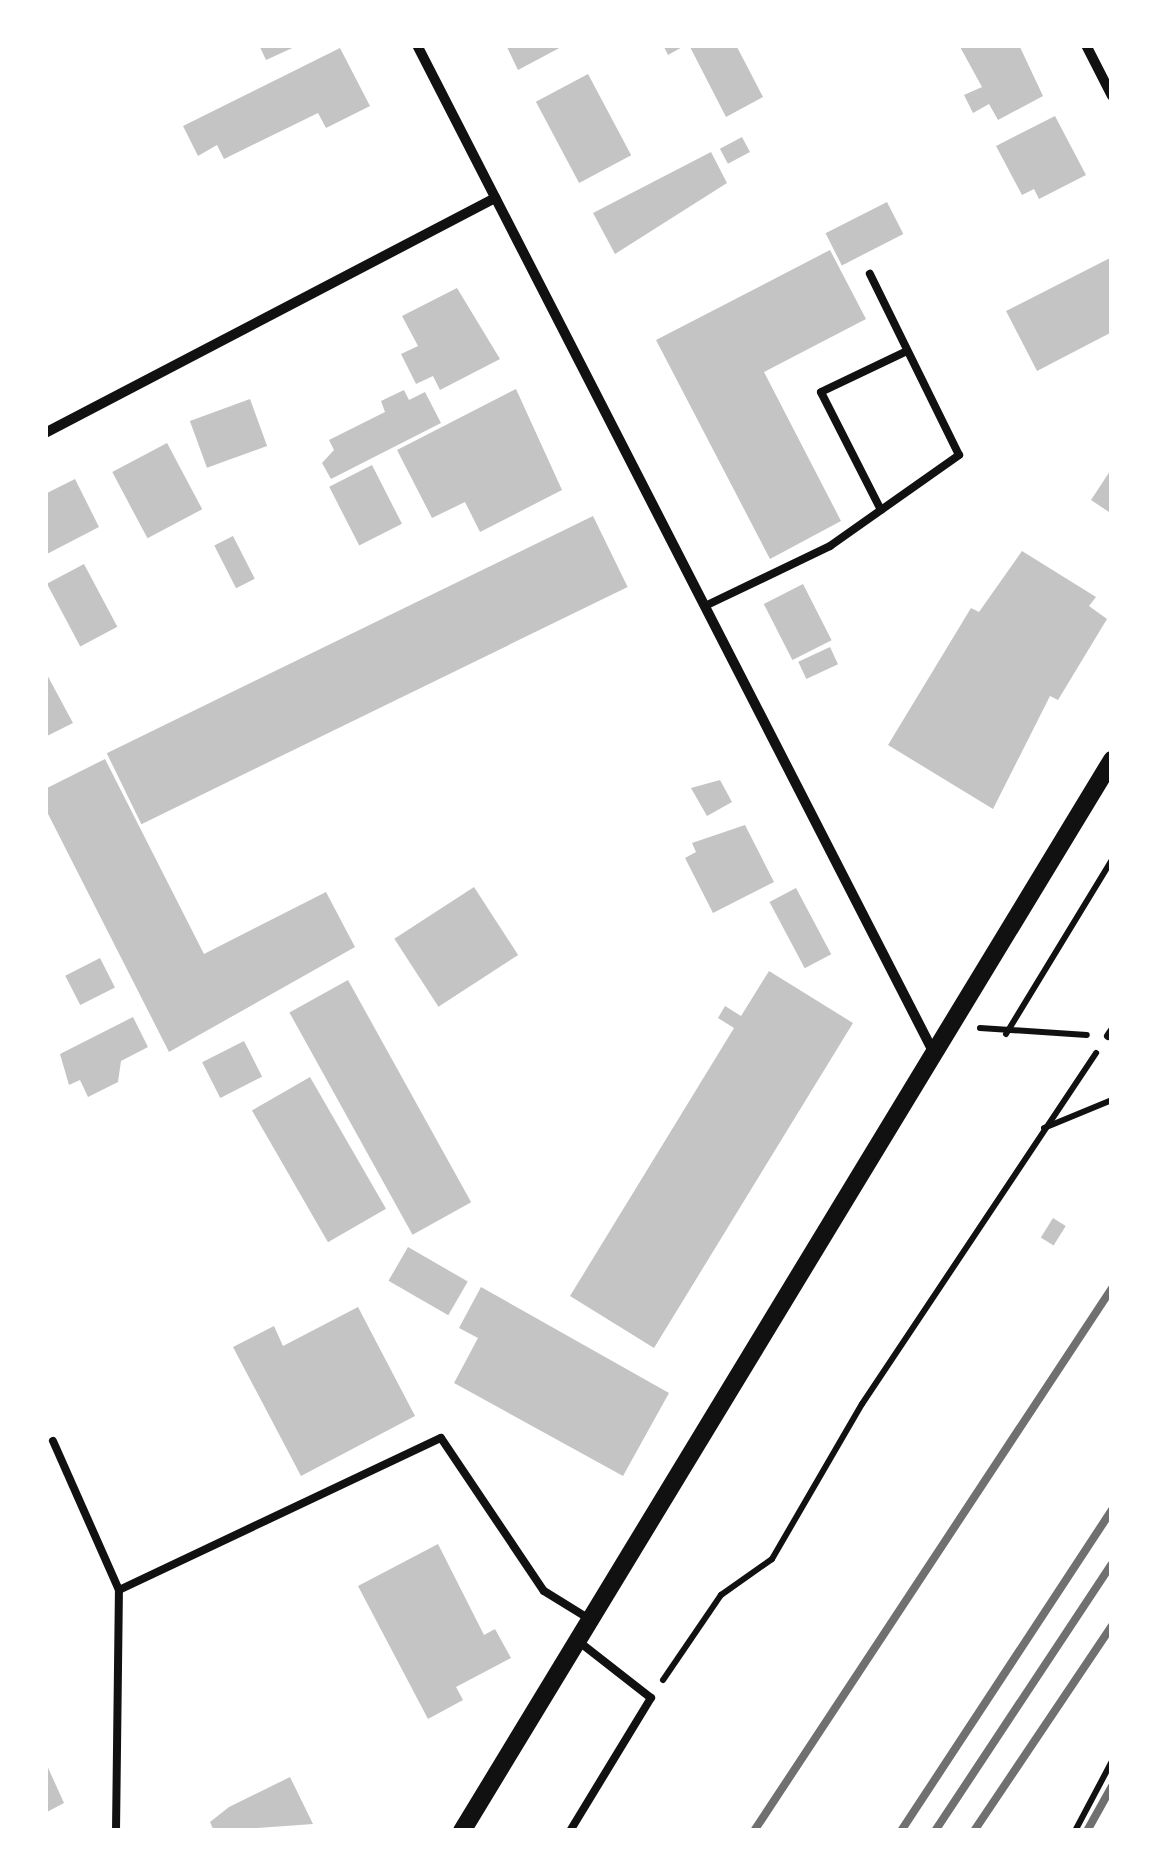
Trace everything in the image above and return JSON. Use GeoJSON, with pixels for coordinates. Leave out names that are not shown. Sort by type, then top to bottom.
{"type":"FeatureCollection","features":[{"type":"Feature","properties":{"kind":"street"},"geometry":{"type":"LineString","coordinates":[[417,45],[935,1054]]}},
{"type":"Feature","properties":{"kind":"street"},"geometry":{"type":"LineString","coordinates":[[1086,45],[1112,96]]}},
{"type":"Feature","properties":{"kind":"street"},"geometry":{"type":"LineString","coordinates":[[45,433],[495,198]]}},
{"type":"Feature","properties":{"kind":"street"},"geometry":{"type":"LineString","coordinates":[[462,1831],[1112,760]]}},
{"type":"Feature","properties":{"kind":"lane"},"geometry":{"type":"LineString","coordinates":[[705,606],[881,510],[959,454],[870,274]]}},
{"type":"Feature","properties":{"kind":"lane"},"geometry":{"type":"LineString","coordinates":[[881,510],[822,392],[907,350]]}},
{"type":"Feature","properties":{"kind":"lane"},"geometry":{"type":"LineString","coordinates":[[118,1590],[441,1438],[544,1591],[591,1620]]}},
{"type":"Feature","properties":{"kind":"lane"},"geometry":{"type":"LineString","coordinates":[[54,1442],[118,1590],[116,1831]]}},
{"type":"Feature","properties":{"kind":"lane"},"geometry":{"type":"LineString","coordinates":[[570,1831],[651,1698],[578,1641]]}},
{"type":"Feature","properties":{"kind":"path"},"geometry":{"type":"LineString","coordinates":[[1006,1034],[1112,860]]}},
{"type":"Feature","properties":{"kind":"path"},"geometry":{"type":"LineString","coordinates":[[954,1023],[1006,1034],[1110,1033]]}},
{"type":"Feature","properties":{"kind":"path"},"geometry":{"type":"LineString","coordinates":[[651,1698],[721,1595],[772,1558],[1043,1129],[1110,1033]]}},
{"type":"Feature","properties":{"kind":"path"},"geometry":{"type":"LineString","coordinates":[[1043,1129],[1112,1100]]}},
{"type":"Feature","properties":{"kind":"path"},"geometry":{"type":"LineString","coordinates":[[1076,1831],[1112,1762]]}},
{"type":"Feature","properties":{"kind":"building"},"geometry":{"type":"Polygon","coordinates":[[[259,45],[299,45],[266,60],[259,45]]]}},
{"type":"Feature","properties":{"kind":"building"},"geometry":{"type":"Polygon","coordinates":[[[506,45],[565,45],[518,70],[506,45]]]}},
{"type":"Feature","properties":{"kind":"building"},"geometry":{"type":"Polygon","coordinates":[[[663,45],[686,45],[668,55],[663,45]]]}},
{"type":"Feature","properties":{"kind":"building"},"geometry":{"type":"Polygon","coordinates":[[[689,45],[736,45],[763,97],[726,117],[689,45]]]}},
{"type":"Feature","properties":{"kind":"building"},"geometry":{"type":"Polygon","coordinates":[[[959,45],[1019,45],[1043,96],[998,120],[989,104],[973,113],[964,95],[982,87],[959,45]]]}},
{"type":"Feature","properties":{"kind":"building"},"geometry":{"type":"Polygon","coordinates":[[[340,48],[370,106],[326,128],[318,113],[224,159],[217,145],[198,156],[183,126],[340,48]]]}},
{"type":"Feature","properties":{"kind":"building"},"geometry":{"type":"Polygon","coordinates":[[[588,74],[631,155],[579,183],[536,102],[588,74]]]}},
{"type":"Feature","properties":{"kind":"building"},"geometry":{"type":"Polygon","coordinates":[[[1055,116],[1086,175],[1039,199],[1034,189],[1022,195],[996,146],[1055,116]]]}},
{"type":"Feature","properties":{"kind":"building"},"geometry":{"type":"Polygon","coordinates":[[[742,137],[750,152],[728,164],[720,149],[742,137]]]}},
{"type":"Feature","properties":{"kind":"building"},"geometry":{"type":"Polygon","coordinates":[[[711,152],[727,183],[615,254],[593,213],[711,152]]]}},
{"type":"Feature","properties":{"kind":"building"},"geometry":{"type":"Polygon","coordinates":[[[887,202],[903,234],[842,265],[826,233],[887,202]]]}},
{"type":"Feature","properties":{"kind":"building"},"geometry":{"type":"Polygon","coordinates":[[[830,250],[866,319],[764,372],[841,521],[770,559],[656,340],[830,250]]]}},
{"type":"Feature","properties":{"kind":"building"},"geometry":{"type":"Polygon","coordinates":[[[1112,257],[1112,332],[1037,371],[1006,311],[1112,257]]]}},
{"type":"Feature","properties":{"kind":"building"},"geometry":{"type":"Polygon","coordinates":[[[457,288],[500,359],[440,390],[433,376],[416,384],[401,354],[418,346],[402,316],[457,288]]]}},
{"type":"Feature","properties":{"kind":"building"},"geometry":{"type":"Polygon","coordinates":[[[516,389],[562,490],[480,532],[465,502],[432,518],[397,450],[516,389]]]}},
{"type":"Feature","properties":{"kind":"building"},"geometry":{"type":"Polygon","coordinates":[[[404,390],[409,400],[425,392],[441,423],[331,479],[322,463],[334,450],[329,440],[385,412],[381,401],[404,390]]]}},
{"type":"Feature","properties":{"kind":"building"},"geometry":{"type":"Polygon","coordinates":[[[250,399],[267,446],[207,468],[190,421],[250,399]]]}},
{"type":"Feature","properties":{"kind":"building"},"geometry":{"type":"Polygon","coordinates":[[[167,443],[202,509],[147,538],[112,472],[167,443]]]}},
{"type":"Feature","properties":{"kind":"building"},"geometry":{"type":"Polygon","coordinates":[[[372,465],[402,524],[359,546],[329,487],[372,465]]]}},
{"type":"Feature","properties":{"kind":"building"},"geometry":{"type":"Polygon","coordinates":[[[1112,468],[1112,514],[1091,500],[1112,468]]]}},
{"type":"Feature","properties":{"kind":"building"},"geometry":{"type":"Polygon","coordinates":[[[75,479],[99,527],[45,555],[45,494],[75,479]]]}},
{"type":"Feature","properties":{"kind":"building"},"geometry":{"type":"Polygon","coordinates":[[[593,516],[628,587],[141,824],[107,753],[593,516]]]}},
{"type":"Feature","properties":{"kind":"building"},"geometry":{"type":"Polygon","coordinates":[[[233,536],[255,579],[236,588],[214,546],[233,536]]]}},
{"type":"Feature","properties":{"kind":"building"},"geometry":{"type":"Polygon","coordinates":[[[1022,551],[1096,597],[1089,606],[1107,619],[1058,700],[1050,696],[993,809],[888,745],[971,608],[979,612],[1022,551]]]}},
{"type":"Feature","properties":{"kind":"building"},"geometry":{"type":"Polygon","coordinates":[[[84,564],[117,627],[80,646],[47,584],[84,564]]]}},
{"type":"Feature","properties":{"kind":"building"},"geometry":{"type":"Polygon","coordinates":[[[803,584],[832,640],[792,660],[764,604],[803,584]]]}},
{"type":"Feature","properties":{"kind":"building"},"geometry":{"type":"Polygon","coordinates":[[[830,647],[838,664],[806,679],[798,662],[830,647]]]}},
{"type":"Feature","properties":{"kind":"building"},"geometry":{"type":"Polygon","coordinates":[[[45,671],[73,723],[45,737],[45,671]]]}},
{"type":"Feature","properties":{"kind":"building"},"geometry":{"type":"Polygon","coordinates":[[[105,759],[204,954],[326,892],[355,947],[169,1052],[45,808],[45,789],[105,759]]]}},
{"type":"Feature","properties":{"kind":"building"},"geometry":{"type":"Polygon","coordinates":[[[720,780],[732,802],[707,816],[691,788],[720,780]]]}},
{"type":"Feature","properties":{"kind":"building"},"geometry":{"type":"Polygon","coordinates":[[[745,825],[774,882],[713,913],[685,858],[696,852],[692,843],[745,825]]]}},
{"type":"Feature","properties":{"kind":"building"},"geometry":{"type":"Polygon","coordinates":[[[474,887],[518,955],[438,1007],[394,939],[474,887]]]}},
{"type":"Feature","properties":{"kind":"building"},"geometry":{"type":"Polygon","coordinates":[[[796,888],[831,954],[805,968],[770,902],[796,888]]]}},
{"type":"Feature","properties":{"kind":"building"},"geometry":{"type":"Polygon","coordinates":[[[100,958],[115,987],[80,1005],[65,976],[100,958]]]}},
{"type":"Feature","properties":{"kind":"building"},"geometry":{"type":"Polygon","coordinates":[[[769,971],[853,1023],[654,1348],[570,1296],[734,1028],[718,1018],[725,1006],[741,1016],[769,971]]]}},
{"type":"Feature","properties":{"kind":"building"},"geometry":{"type":"Polygon","coordinates":[[[348,980],[471,1202],[413,1235],[289,1012],[348,980]]]}},
{"type":"Feature","properties":{"kind":"building"},"geometry":{"type":"Polygon","coordinates":[[[133,1017],[148,1047],[121,1061],[118,1082],[88,1097],[80,1080],[69,1085],[60,1054],[133,1017]]]}},
{"type":"Feature","properties":{"kind":"building"},"geometry":{"type":"Polygon","coordinates":[[[244,1041],[262,1077],[220,1098],[202,1062],[244,1041]]]}},
{"type":"Feature","properties":{"kind":"building"},"geometry":{"type":"Polygon","coordinates":[[[310,1077],[386,1209],[328,1242],[252,1110],[310,1077]]]}},
{"type":"Feature","properties":{"kind":"building"},"geometry":{"type":"Polygon","coordinates":[[[1053,1218],[1066,1226],[1054,1245],[1041,1238],[1053,1218]]]}},
{"type":"Feature","properties":{"kind":"building"},"geometry":{"type":"Polygon","coordinates":[[[408,1247],[468,1282],[448,1315],[388,1281],[408,1247]]]}},
{"type":"Feature","properties":{"kind":"building"},"geometry":{"type":"Polygon","coordinates":[[[481,1287],[669,1393],[623,1476],[454,1383],[478,1338],[459,1328],[481,1287]]]}},
{"type":"Feature","properties":{"kind":"building"},"geometry":{"type":"Polygon","coordinates":[[[358,1307],[415,1416],[301,1476],[233,1347],[274,1326],[283,1346],[358,1307]]]}},
{"type":"Feature","properties":{"kind":"building"},"geometry":{"type":"Polygon","coordinates":[[[438,1544],[484,1635],[495,1629],[511,1658],[456,1687],[463,1700],[428,1719],[358,1586],[438,1544]]]}},
{"type":"Feature","properties":{"kind":"building"},"geometry":{"type":"Polygon","coordinates":[[[45,1761],[64,1803],[45,1813],[45,1761]]]}},
{"type":"Feature","properties":{"kind":"building"},"geometry":{"type":"Polygon","coordinates":[[[290,1777],[313,1824],[214,1831],[210,1822],[229,1807],[290,1777]]]}},
{"type":"Feature","properties":{"kind":"railway"},"geometry":{"type":"LineString","coordinates":[[754,1831],[1112,1288]]}},
{"type":"Feature","properties":{"kind":"railway"},"geometry":{"type":"LineString","coordinates":[[901,1831],[1112,1510]]}},
{"type":"Feature","properties":{"kind":"railway"},"geometry":{"type":"LineString","coordinates":[[935,1831],[1112,1564]]}},
{"type":"Feature","properties":{"kind":"railway"},"geometry":{"type":"LineString","coordinates":[[974,1831],[1112,1626]]}},
{"type":"Feature","properties":{"kind":"railway"},"geometry":{"type":"LineString","coordinates":[[1087,1831],[1112,1786]]}}]}
